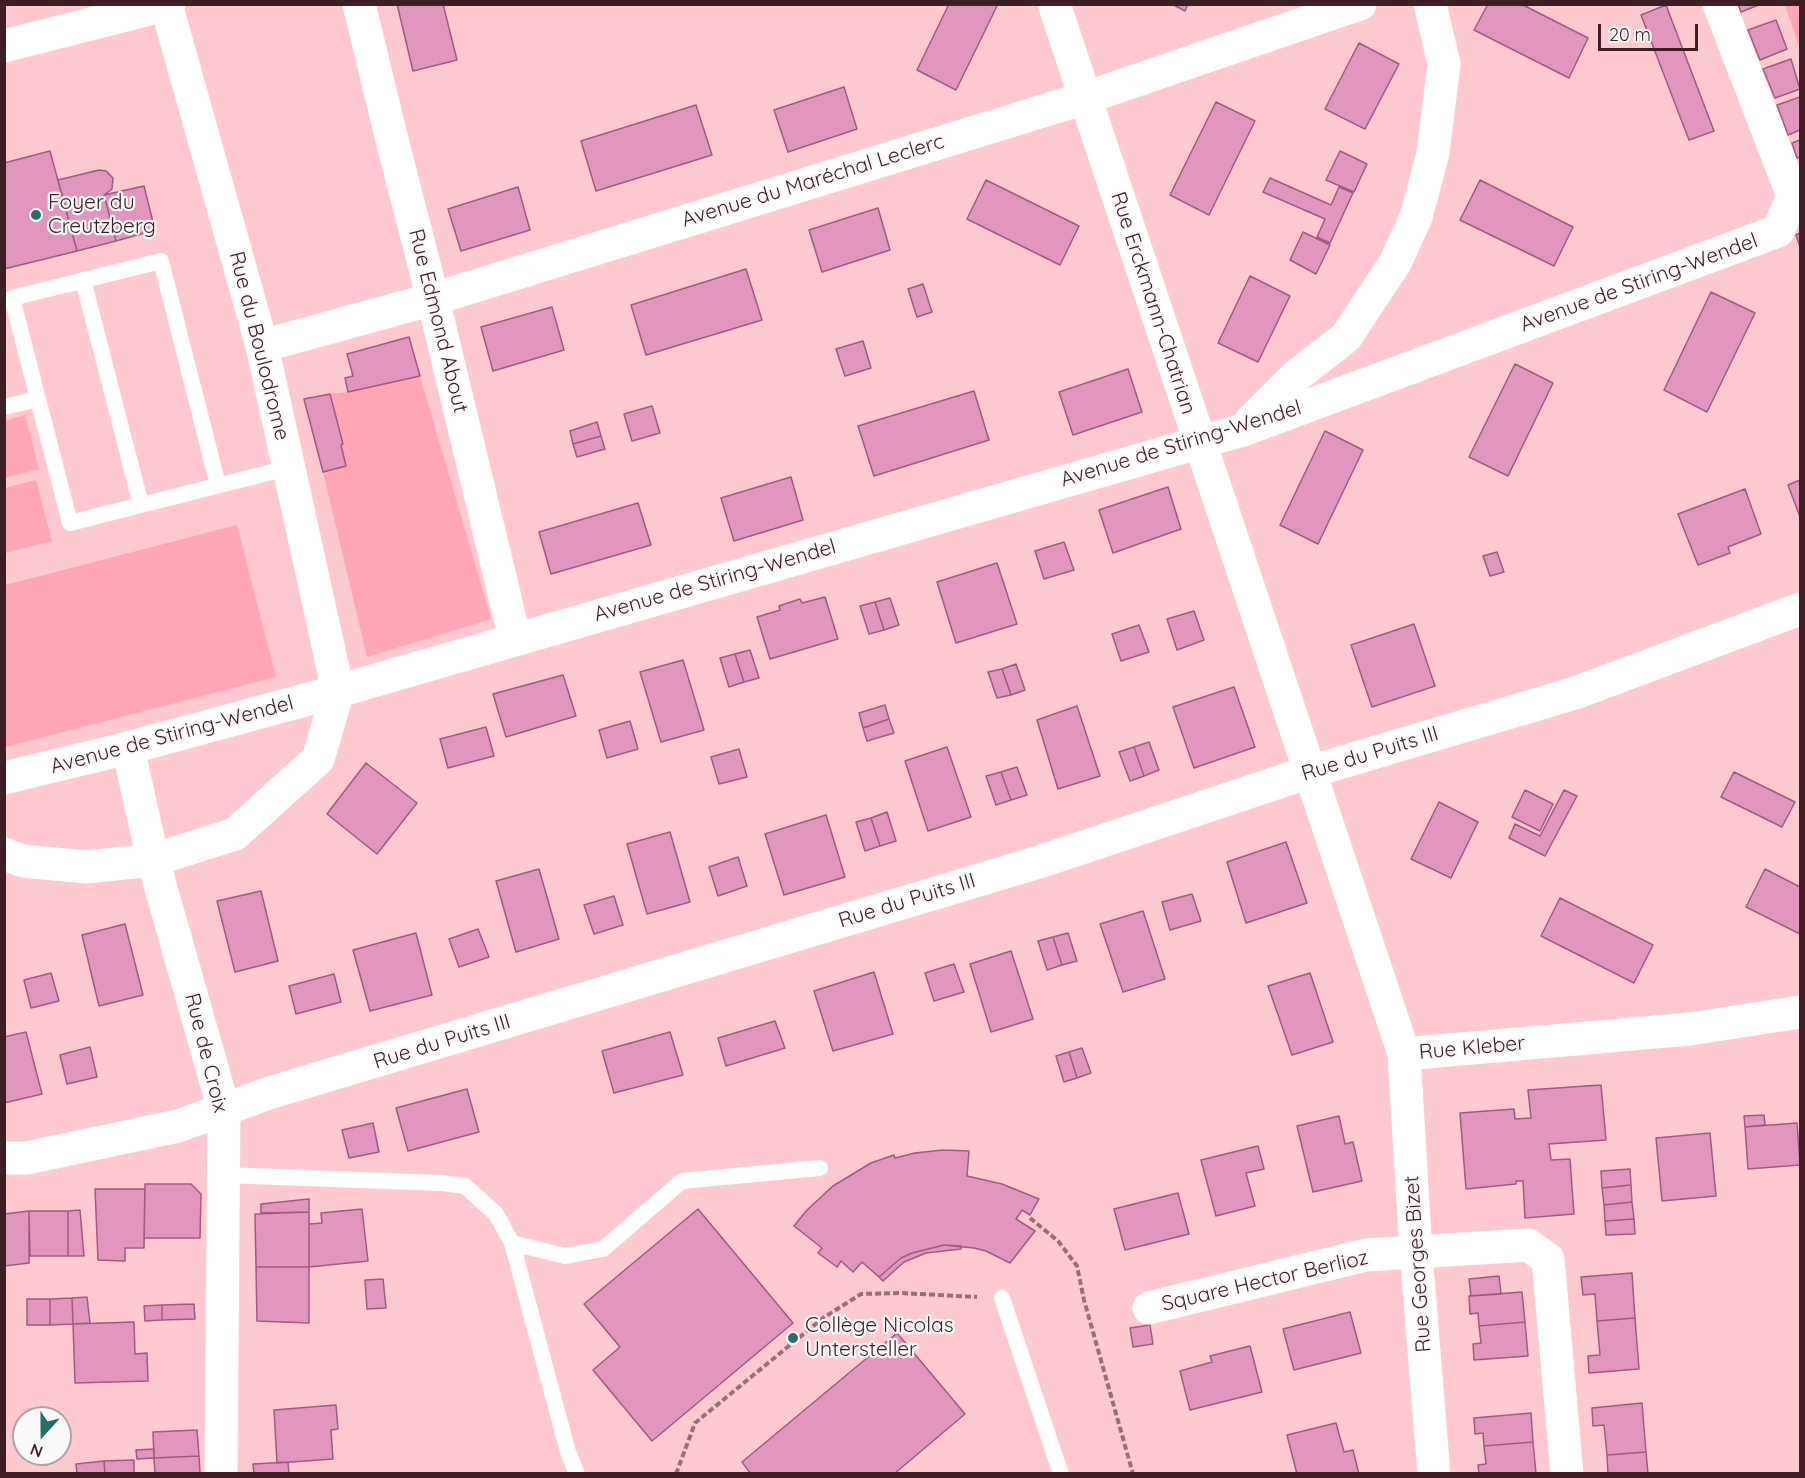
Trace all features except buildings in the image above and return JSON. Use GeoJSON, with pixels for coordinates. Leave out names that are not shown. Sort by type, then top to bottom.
{"type":"FeatureCollection","features":[{"type":"Feature","properties":{"kind":"street","name":"Rue Edmond About"},"geometry":{"type":"LineString","coordinates":[[359,4],[515,639]]}},
{"type":"Feature","properties":{"kind":"street","name":"Rue Erckmann-Chatrian"},"geometry":{"type":"LineString","coordinates":[[1054,4],[1309,772]]}},
{"type":"Feature","properties":{"kind":"street","name":"Avenue du Maréchal Leclerc"},"geometry":{"type":"LineString","coordinates":[[262,346],[433,299],[1085,98],[1360,4]]}},
{"type":"Feature","properties":{"kind":"street"},"geometry":{"type":"LineString","coordinates":[[1243,430],[1296,376],[1346,337],[1395,263],[1416,217],[1433,153],[1444,64],[1430,4]]}},
{"type":"Feature","properties":{"kind":"street","name":"Avenue de Stiring-Wendel"},"geometry":{"type":"LineString","coordinates":[[4,778],[128,748],[338,691],[1243,430],[1778,231],[1793,196],[1719,4]]}},
{"type":"Feature","properties":{"kind":"street"},"geometry":{"type":"LineString","coordinates":[[4,46],[167,5]]}},
{"type":"Feature","properties":{"kind":"street","name":"Rue du Boulodrome"},"geometry":{"type":"LineString","coordinates":[[167,5],[262,346],[338,691]]}},
{"type":"Feature","properties":{"kind":"street","name":"Rue du Puits III"},"geometry":{"type":"LineString","coordinates":[[4,1158],[27,1158],[178,1126],[269,1093],[1039,862],[1309,772],[1575,693],[1800,609]]}},
{"type":"Feature","properties":{"kind":"street"},"geometry":{"type":"LineString","coordinates":[[4,854],[23,861],[86,867],[153,860],[235,834],[318,759],[338,691]]}},
{"type":"Feature","properties":{"kind":"street","name":"Rue de Croix"},"geometry":{"type":"LineString","coordinates":[[128,748],[153,860],[224,1110],[221,1473]]}},
{"type":"Feature","properties":{"kind":"street","name":"Rue Kleber"},"geometry":{"type":"LineString","coordinates":[[1309,772],[1404,1054],[1690,1029],[1800,1012]]}},
{"type":"Feature","properties":{"kind":"street","name":"Rue Georges Bizet"},"geometry":{"type":"LineString","coordinates":[[1404,1054],[1416,1253],[1434,1473]]}},
{"type":"Feature","properties":{"kind":"street","name":"Square Hector Berlioz"},"geometry":{"type":"LineString","coordinates":[[1149,1308],[1366,1255],[1528,1245],[1548,1259],[1567,1473]]}},
{"type":"Feature","properties":{"kind":"lane"},"geometry":{"type":"LineString","coordinates":[[218,485],[161,261],[8,299],[38,399],[70,523],[288,468]]}},
{"type":"Feature","properties":{"kind":"lane"},"geometry":{"type":"LineString","coordinates":[[83,280],[141,505]]}},
{"type":"Feature","properties":{"kind":"lane"},"geometry":{"type":"LineString","coordinates":[[4,407],[38,399]]}},
{"type":"Feature","properties":{"kind":"lane"},"geometry":{"type":"LineString","coordinates":[[512,1243],[565,1256],[603,1249],[682,1181],[820,1168]]}},
{"type":"Feature","properties":{"kind":"lane"},"geometry":{"type":"LineString","coordinates":[[224,1175],[442,1183],[465,1186],[496,1214],[512,1243],[568,1452],[577,1473]]}},
{"type":"Feature","properties":{"kind":"lane"},"geometry":{"type":"LineString","coordinates":[[1002,1298],[1061,1473]]}},
{"type":"Feature","properties":{"kind":"path"},"geometry":{"type":"LineString","coordinates":[[1030,1218],[1058,1241],[1077,1266],[1084,1300],[1133,1473]]}},
{"type":"Feature","properties":{"kind":"path"},"geometry":{"type":"LineString","coordinates":[[676,1473],[694,1422],[823,1318],[861,1294],[900,1293],[1002,1298]]}},
{"type":"Feature","properties":{"kind":"shaded area"},"geometry":{"type":"Polygon","coordinates":[[[1785,5],[1800,5],[1800,49],[1785,5]]]}},
{"type":"Feature","properties":{"kind":"shaded area"},"geometry":{"type":"Polygon","coordinates":[[[420,376],[491,619],[367,657],[323,472],[346,466],[341,445],[343,444],[330,394],[420,376]]]}},
{"type":"Feature","properties":{"kind":"shaded area"},"geometry":{"type":"Polygon","coordinates":[[[25,415],[39,469],[5,478],[5,421],[25,415]]]}},
{"type":"Feature","properties":{"kind":"shaded area"},"geometry":{"type":"Polygon","coordinates":[[[36,480],[52,541],[5,553],[5,488],[36,480]]]}},
{"type":"Feature","properties":{"kind":"shaded area"},"geometry":{"type":"Polygon","coordinates":[[[237,525],[276,677],[5,747],[5,585],[237,525]]]}},
{"type":"Feature","properties":{"kind":"place","name":"Foyer du Creutzberg"},"geometry":{"type":"Point","coordinates":[36,215]}},
{"type":"Feature","properties":{"kind":"place","name":"Collège Nicolas Untersteller"},"geometry":{"type":"Point","coordinates":[793,1338]}}]}
